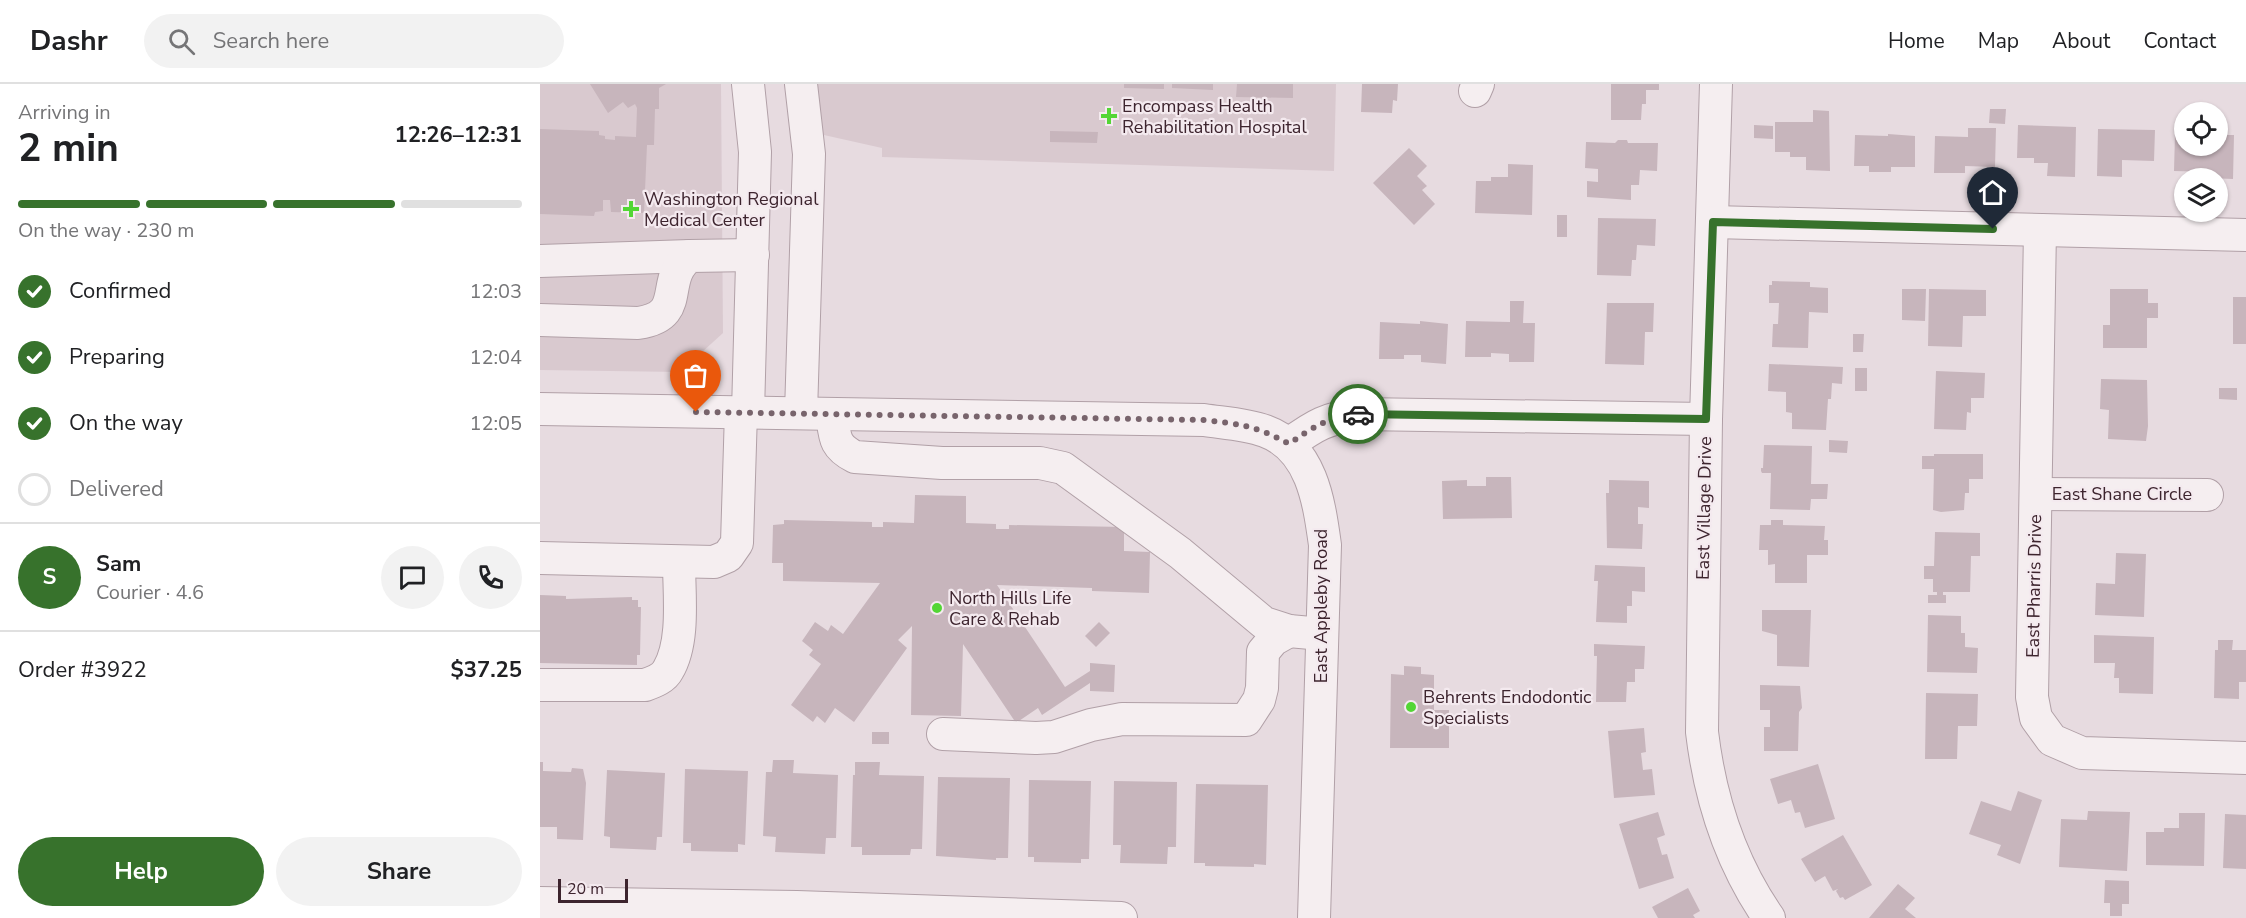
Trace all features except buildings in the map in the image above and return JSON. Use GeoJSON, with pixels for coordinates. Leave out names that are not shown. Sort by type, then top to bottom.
{"type":"FeatureCollection","features":[{"type":"Feature","properties":{"kind":"street"},"geometry":{"type":"LineString","coordinates":[[540,558],[714,562],[728,556],[737,543],[753,255],[756,152],[748,84]]}},
{"type":"Feature","properties":{"kind":"street"},"geometry":{"type":"LineString","coordinates":[[801,84],[809,154],[801,413]]}},
{"type":"Feature","properties":{"kind":"street","name":"East Village Drive"},"geometry":{"type":"LineString","coordinates":[[1716,84],[1706,419],[1702,732],[1707,771],[1717,809],[1735,860],[1768,918]]}},
{"type":"Feature","properties":{"kind":"street"},"geometry":{"type":"LineString","coordinates":[[1713,222],[2246,235]]}},
{"type":"Feature","properties":{"kind":"street","name":"East Pharris Drive"},"geometry":{"type":"LineString","coordinates":[[2040,230],[2032,697],[2036,718],[2052,740],[2082,753],[2246,758]]}},
{"type":"Feature","properties":{"kind":"street"},"geometry":{"type":"LineString","coordinates":[[540,261],[753,255]]}},
{"type":"Feature","properties":{"kind":"street"},"geometry":{"type":"LineString","coordinates":[[540,320],[651,321],[661,316],[667,309],[676,273],[690,256]]}},
{"type":"Feature","properties":{"kind":"street","name":"East Appleby Road"},"geometry":{"type":"LineString","coordinates":[[540,409],[1204,420],[1239,424],[1266,431],[1289,444],[1304,464],[1319,506],[1325,545],[1314,918]]}},
{"type":"Feature","properties":{"kind":"street"},"geometry":{"type":"LineString","coordinates":[[832,414],[835,441],[844,451],[855,457],[942,462],[1046,464],[1063,468],[1180,553],[1255,617],[1274,627],[1289,631],[1323,634]]}},
{"type":"Feature","properties":{"kind":"street"},"geometry":{"type":"LineString","coordinates":[[1289,444],[1316,425],[1338,417],[1360,414],[1706,419]]}},
{"type":"Feature","properties":{"kind":"street","name":"East Shane Circle"},"geometry":{"type":"LineString","coordinates":[[2036,494],[2207,495]]}},
{"type":"Feature","properties":{"kind":"street"},"geometry":{"type":"LineString","coordinates":[[540,685],[645,685],[657,680],[668,671],[678,644],[679,562]]}},
{"type":"Feature","properties":{"kind":"street"},"geometry":{"type":"LineString","coordinates":[[943,734],[1036,738],[1054,737],[1091,725],[1122,719],[1246,720],[1259,700],[1263,652],[1273,640],[1289,631]]}},
{"type":"Feature","properties":{"kind":"street"},"geometry":{"type":"LineString","coordinates":[[540,903],[797,913],[1121,918]]}},
{"type":"Feature","properties":{"kind":"shaded area","name":"Washington Regional Medical Center"},"geometry":{"type":"Polygon","coordinates":[[[540,84],[721,84],[723,333],[680,372],[540,370],[540,84]]]}},
{"type":"Feature","properties":{"kind":"shaded area","name":"Encompass Health Rehabilitation Hospital"},"geometry":{"type":"Polygon","coordinates":[[[801,84],[1336,84],[1334,171],[882,157],[882,148],[806,131],[801,84]]]}},
{"type":"Feature","properties":{"kind":"way so far"},"geometry":{"type":"LineString","coordinates":[[696,412],[1204,420],[1239,424],[1266,431],[1289,444],[1316,425],[1338,417],[1358,414]]}},
{"type":"Feature","properties":{"kind":"place","name":"Encompass Health Rehabilitation Hospital"},"geometry":{"type":"Point","coordinates":[1109,116]}},
{"type":"Feature","properties":{"kind":"place","name":"Washington Regional Medical Center"},"geometry":{"type":"Point","coordinates":[631,209]}},
{"type":"Feature","properties":{"kind":"place","name":"North Hills Life Care & Rehab"},"geometry":{"type":"Point","coordinates":[937,608]}},
{"type":"Feature","properties":{"kind":"place","name":"Behrents Endodontic Specialists"},"geometry":{"type":"Point","coordinates":[1411,707]}},
{"type":"Feature","properties":{"kind":"route"},"geometry":{"type":"LineString","coordinates":[[1358,414],[1706,419],[1713,222],[1993,229]]}}]}
